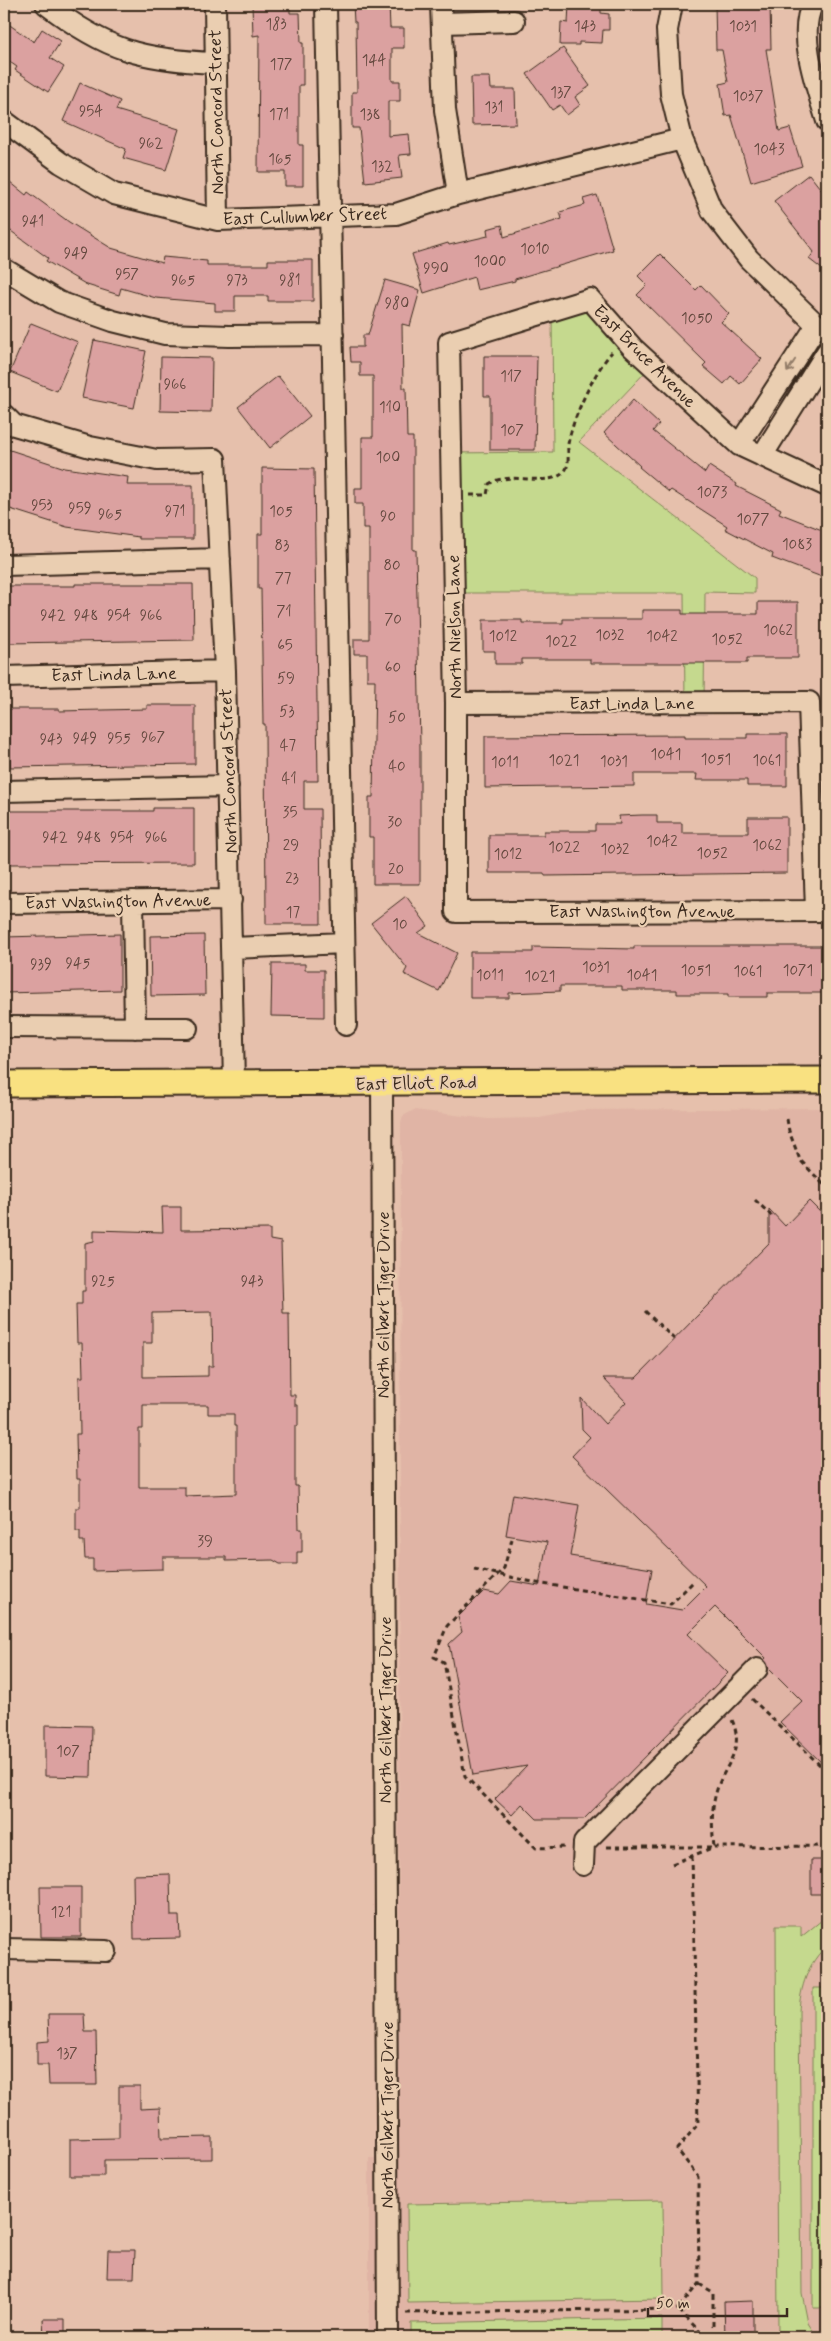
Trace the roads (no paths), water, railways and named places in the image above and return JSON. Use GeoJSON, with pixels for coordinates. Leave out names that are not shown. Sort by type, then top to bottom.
{"type":"FeatureCollection","features":[{"type":"Feature","properties":{"kind":"main road","name":"East Elliot Road"},"geometry":{"type":"LineString","coordinates":[[4,1084],[827,1080]]}},
{"type":"Feature","properties":{"kind":"street"},"geometry":{"type":"LineString","coordinates":[[46,4],[98,39],[130,53],[174,61],[216,63]]}},
{"type":"Feature","properties":{"kind":"street","name":"North Concord Street"},"geometry":{"type":"LineString","coordinates":[[214,4],[218,220]]}},
{"type":"Feature","properties":{"kind":"street"},"geometry":{"type":"LineString","coordinates":[[326,4],[346,1025]]}},
{"type":"Feature","properties":{"kind":"street"},"geometry":{"type":"LineString","coordinates":[[672,4],[667,30],[671,94],[682,139],[712,211],[749,259],[822,327],[739,445]]}},
{"type":"Feature","properties":{"kind":"street"},"geometry":{"type":"LineString","coordinates":[[813,4],[807,22],[808,59],[827,121]]}},
{"type":"Feature","properties":{"kind":"street"},"geometry":{"type":"LineString","coordinates":[[458,194],[445,110],[442,13],[514,21]]}},
{"type":"Feature","properties":{"kind":"street","name":"East Cullumber Street"},"geometry":{"type":"LineString","coordinates":[[4,122],[61,163],[114,194],[218,220],[396,214],[458,194],[682,139]]}},
{"type":"Feature","properties":{"kind":"street"},"geometry":{"type":"LineString","coordinates":[[4,269],[59,302],[113,321],[165,334],[229,336],[333,335]]}},
{"type":"Feature","properties":{"kind":"street","name":"East Bruce Avenue"},"geometry":{"type":"LineString","coordinates":[[449,342],[590,299],[625,339],[686,399],[739,445],[827,486]]}},
{"type":"Feature","properties":{"kind":"street","name":"North Nielson Lane"},"geometry":{"type":"LineString","coordinates":[[449,342],[456,703],[456,912]]}},
{"type":"Feature","properties":{"kind":"street"},"geometry":{"type":"LineString","coordinates":[[762,456],[827,352]]}},
{"type":"Feature","properties":{"kind":"street","name":"North Concord Street"},"geometry":{"type":"LineString","coordinates":[[4,415],[14,425],[90,447],[157,460],[215,459],[225,671],[234,1083]]}},
{"type":"Feature","properties":{"kind":"street"},"geometry":{"type":"LineString","coordinates":[[4,565],[220,559]]}},
{"type":"Feature","properties":{"kind":"street","name":"East Linda Lane"},"geometry":{"type":"LineString","coordinates":[[4,677],[225,671]]}},
{"type":"Feature","properties":{"kind":"street","name":"East Linda Lane"},"geometry":{"type":"LineString","coordinates":[[456,703],[809,702],[821,911]]}},
{"type":"Feature","properties":{"kind":"street"},"geometry":{"type":"LineString","coordinates":[[4,791],[228,786]]}},
{"type":"Feature","properties":{"kind":"street","name":"East Washington Avenue"},"geometry":{"type":"LineString","coordinates":[[4,903],[231,900]]}},
{"type":"Feature","properties":{"kind":"street"},"geometry":{"type":"LineString","coordinates":[[133,901],[135,1028]]}},
{"type":"Feature","properties":{"kind":"street","name":"East Washington Avenue"},"geometry":{"type":"LineString","coordinates":[[456,912],[821,911]]}},
{"type":"Feature","properties":{"kind":"street"},"geometry":{"type":"LineString","coordinates":[[232,948],[344,943]]}},
{"type":"Feature","properties":{"kind":"street"},"geometry":{"type":"LineString","coordinates":[[4,1027],[187,1028]]}},
{"type":"Feature","properties":{"kind":"street","name":"North Gilbert Tiger Drive"},"geometry":{"type":"LineString","coordinates":[[382,1083],[388,2337]]}},
{"type":"Feature","properties":{"kind":"street"},"geometry":{"type":"LineString","coordinates":[[583,1856],[584,1843],[723,1701],[757,1669]]}},
{"type":"Feature","properties":{"kind":"street"},"geometry":{"type":"LineString","coordinates":[[4,1949],[106,1951]]}}]}
